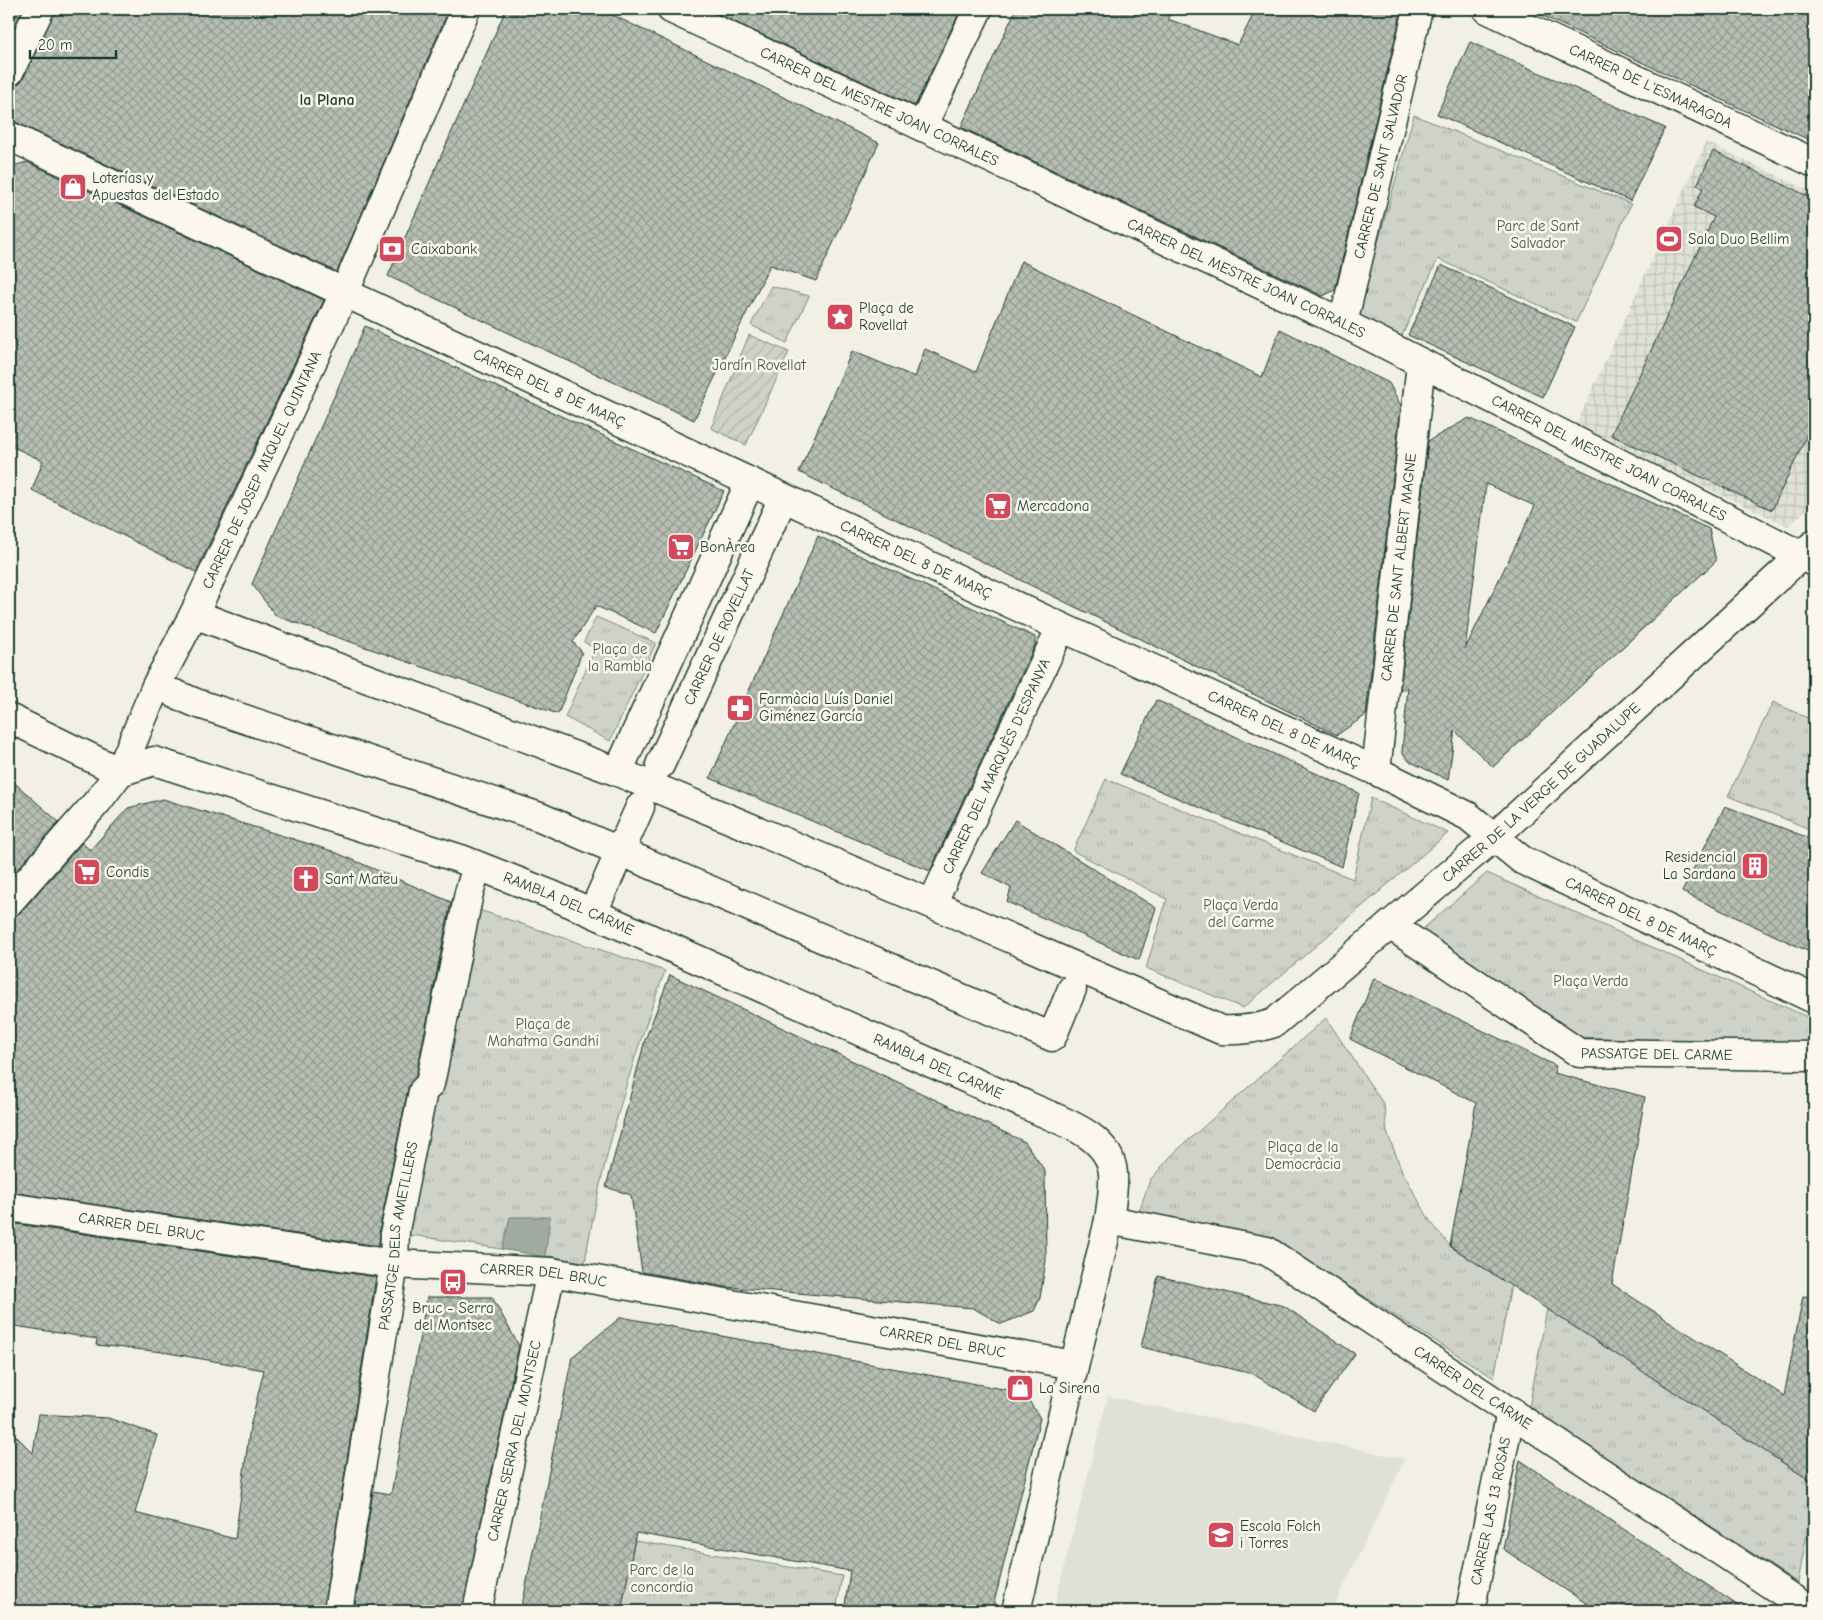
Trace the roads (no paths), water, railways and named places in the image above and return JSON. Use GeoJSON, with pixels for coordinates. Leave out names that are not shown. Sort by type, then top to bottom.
{"type":"FeatureCollection","features":[{"type":"Feature","properties":{"kind":"street"},"geometry":{"type":"LineString","coordinates":[[9,72],[40,9]]}},
{"type":"Feature","properties":{"kind":"street","name":"CARRER DE JOSEP MIQUEL QUINTANA"},"geometry":{"type":"LineString","coordinates":[[9,902],[98,801],[120,772],[156,686],[194,614],[344,294],[466,9]]}},
{"type":"Feature","properties":{"kind":"street","name":"CARRER DEL MESTRE JOAN CORRALES"},"geometry":{"type":"LineString","coordinates":[[671,9],[1342,323],[1810,554]]}},
{"type":"Feature","properties":{"kind":"street"},"geometry":{"type":"LineString","coordinates":[[922,127],[978,9]]}},
{"type":"Feature","properties":{"kind":"street","name":"CARRER DE SANT SALVADOR"},"geometry":{"type":"LineString","coordinates":[[1342,323],[1418,9]]}},
{"type":"Feature","properties":{"kind":"street","name":"CARRER DE L'ESMARAGDA"},"geometry":{"type":"LineString","coordinates":[[1487,9],[1814,164]]}},
{"type":"Feature","properties":{"kind":"street","name":"CARRER DEL 8 DE MARÇ"},"geometry":{"type":"LineString","coordinates":[[9,136],[344,294],[1376,771],[1468,816],[1522,860],[1814,999]]}},
{"type":"Feature","properties":{"kind":"street","name":"CARRER DE SANT ALBERT MAGNE"},"geometry":{"type":"LineString","coordinates":[[1376,771],[1420,363]]}},
{"type":"Feature","properties":{"kind":"street"},"geometry":{"type":"LineString","coordinates":[[618,772],[750,482]]}},
{"type":"Feature","properties":{"kind":"street","name":"CARRER DE ROVELLAT"},"geometry":{"type":"LineString","coordinates":[[660,765],[778,509]]}},
{"type":"Feature","properties":{"kind":"street","name":"CARRER DE LA VERGE DE GUADALUPE"},"geometry":{"type":"LineString","coordinates":[[932,904],[1221,1030],[1257,1029],[1274,1023],[1494,837],[1810,554]]}},
{"type":"Feature","properties":{"kind":"street"},"geometry":{"type":"LineString","coordinates":[[194,614],[618,772],[932,904]]}},
{"type":"Feature","properties":{"kind":"street","name":"CARRER DEL MARQUÈS D'ESPANYA"},"geometry":{"type":"LineString","coordinates":[[932,904],[1061,627]]}},
{"type":"Feature","properties":{"kind":"street"},"geometry":{"type":"LineString","coordinates":[[175,694],[540,817],[1052,1037],[1072,989]]}},
{"type":"Feature","properties":{"kind":"street"},"geometry":{"type":"LineString","coordinates":[[9,718],[120,772]]}},
{"type":"Feature","properties":{"kind":"street","name":"RAMBLA DEL CARME"},"geometry":{"type":"LineString","coordinates":[[120,772],[154,760],[477,866],[624,926],[1024,1104],[1079,1130],[1100,1144],[1108,1156],[1113,1173],[1109,1220]]}},
{"type":"Feature","properties":{"kind":"street","name":"RAMBLA DEL CARME"},"geometry":{"type":"LineString","coordinates":[[598,901],[640,807]]}},
{"type":"Feature","properties":{"kind":"street","name":"PASSATGE DELS AMETLLERS"},"geometry":{"type":"LineString","coordinates":[[338,1611],[394,1264],[395,1230],[423,1091],[430,1084],[469,893],[477,866]]}},
{"type":"Feature","properties":{"kind":"street","name":"PASSATGE DEL CARME"},"geometry":{"type":"LineString","coordinates":[[1390,925],[1579,1053],[1814,1056]]}},
{"type":"Feature","properties":{"kind":"street","name":"CARRER DEL BRUC"},"geometry":{"type":"LineString","coordinates":[[9,1207],[394,1264],[551,1272],[1074,1365]]}},
{"type":"Feature","properties":{"kind":"street"},"geometry":{"type":"LineString","coordinates":[[1016,1611],[1109,1220]]}},
{"type":"Feature","properties":{"kind":"street","name":"CARRER DEL CARME"},"geometry":{"type":"LineString","coordinates":[[1109,1220],[1267,1250],[1812,1611]]}},
{"type":"Feature","properties":{"kind":"street","name":"CARRER SERRA DEL MONTSEC"},"geometry":{"type":"LineString","coordinates":[[477,1611],[551,1272]]}},
{"type":"Feature","properties":{"kind":"street","name":"CARRER LAS 13 ROSAS"},"geometry":{"type":"LineString","coordinates":[[1470,1611],[1511,1411]]}},
{"type":"Feature","properties":{"kind":"place","name":"Loterías y Apuestas del Estado"},"geometry":{"type":"Point","coordinates":[73,187]}},
{"type":"Feature","properties":{"kind":"place","name":"Sala Duo Bellim"},"geometry":{"type":"Point","coordinates":[1669,239]}},
{"type":"Feature","properties":{"kind":"place","name":"Caixabank"},"geometry":{"type":"Point","coordinates":[392,249]}},
{"type":"Feature","properties":{"kind":"place","name":"Plaça de Rovellat"},"geometry":{"type":"Point","coordinates":[840,317]}},
{"type":"Feature","properties":{"kind":"place","name":"Mercadona"},"geometry":{"type":"Point","coordinates":[998,506]}},
{"type":"Feature","properties":{"kind":"place","name":"BonÀrea"},"geometry":{"type":"Point","coordinates":[681,547]}},
{"type":"Feature","properties":{"kind":"place","name":"Farmàcia Luís Daniel Giménez García"},"geometry":{"type":"Point","coordinates":[740,708]}},
{"type":"Feature","properties":{"kind":"place","name":"Residencial La Sardana"},"geometry":{"type":"Point","coordinates":[1755,866]}},
{"type":"Feature","properties":{"kind":"place","name":"Condis"},"geometry":{"type":"Point","coordinates":[87,872]}},
{"type":"Feature","properties":{"kind":"place","name":"Sant Mateu"},"geometry":{"type":"Point","coordinates":[306,879]}},
{"type":"Feature","properties":{"kind":"place","name":"Bruc - Serra del Montsec"},"geometry":{"type":"Point","coordinates":[453,1282]}},
{"type":"Feature","properties":{"kind":"place","name":"La Sirena"},"geometry":{"type":"Point","coordinates":[1020,1388]}},
{"type":"Feature","properties":{"kind":"place","name":"Escola Folch i Torres"},"geometry":{"type":"Point","coordinates":[1221,1535]}},
{"type":"Feature","properties":{"kind":"district","name":"la Plana"},"geometry":{"type":"Point","coordinates":[327,100]}},
{"type":"Feature","properties":{"kind":"park label","name":"Parc de Sant Salvador"},"geometry":{"type":"Point","coordinates":[1538,234]}},
{"type":"Feature","properties":{"kind":"park label","name":"Jardín Rovellat"},"geometry":{"type":"Point","coordinates":[759,365]}},
{"type":"Feature","properties":{"kind":"park label","name":"Plaça de la Rambla"},"geometry":{"type":"Point","coordinates":[620,658]}},
{"type":"Feature","properties":{"kind":"park label","name":"Plaça Verda del Carme"},"geometry":{"type":"Point","coordinates":[1241,914]}},
{"type":"Feature","properties":{"kind":"park label","name":"Plaça Verda"},"geometry":{"type":"Point","coordinates":[1591,981]}},
{"type":"Feature","properties":{"kind":"park label","name":"Plaça de Mahatma Gandhi"},"geometry":{"type":"Point","coordinates":[543,1032]}},
{"type":"Feature","properties":{"kind":"park label","name":"Plaça de la Democràcia"},"geometry":{"type":"Point","coordinates":[1303,1156]}},
{"type":"Feature","properties":{"kind":"park label","name":"Parc de la concordia"},"geometry":{"type":"Point","coordinates":[662,1578]}}]}
